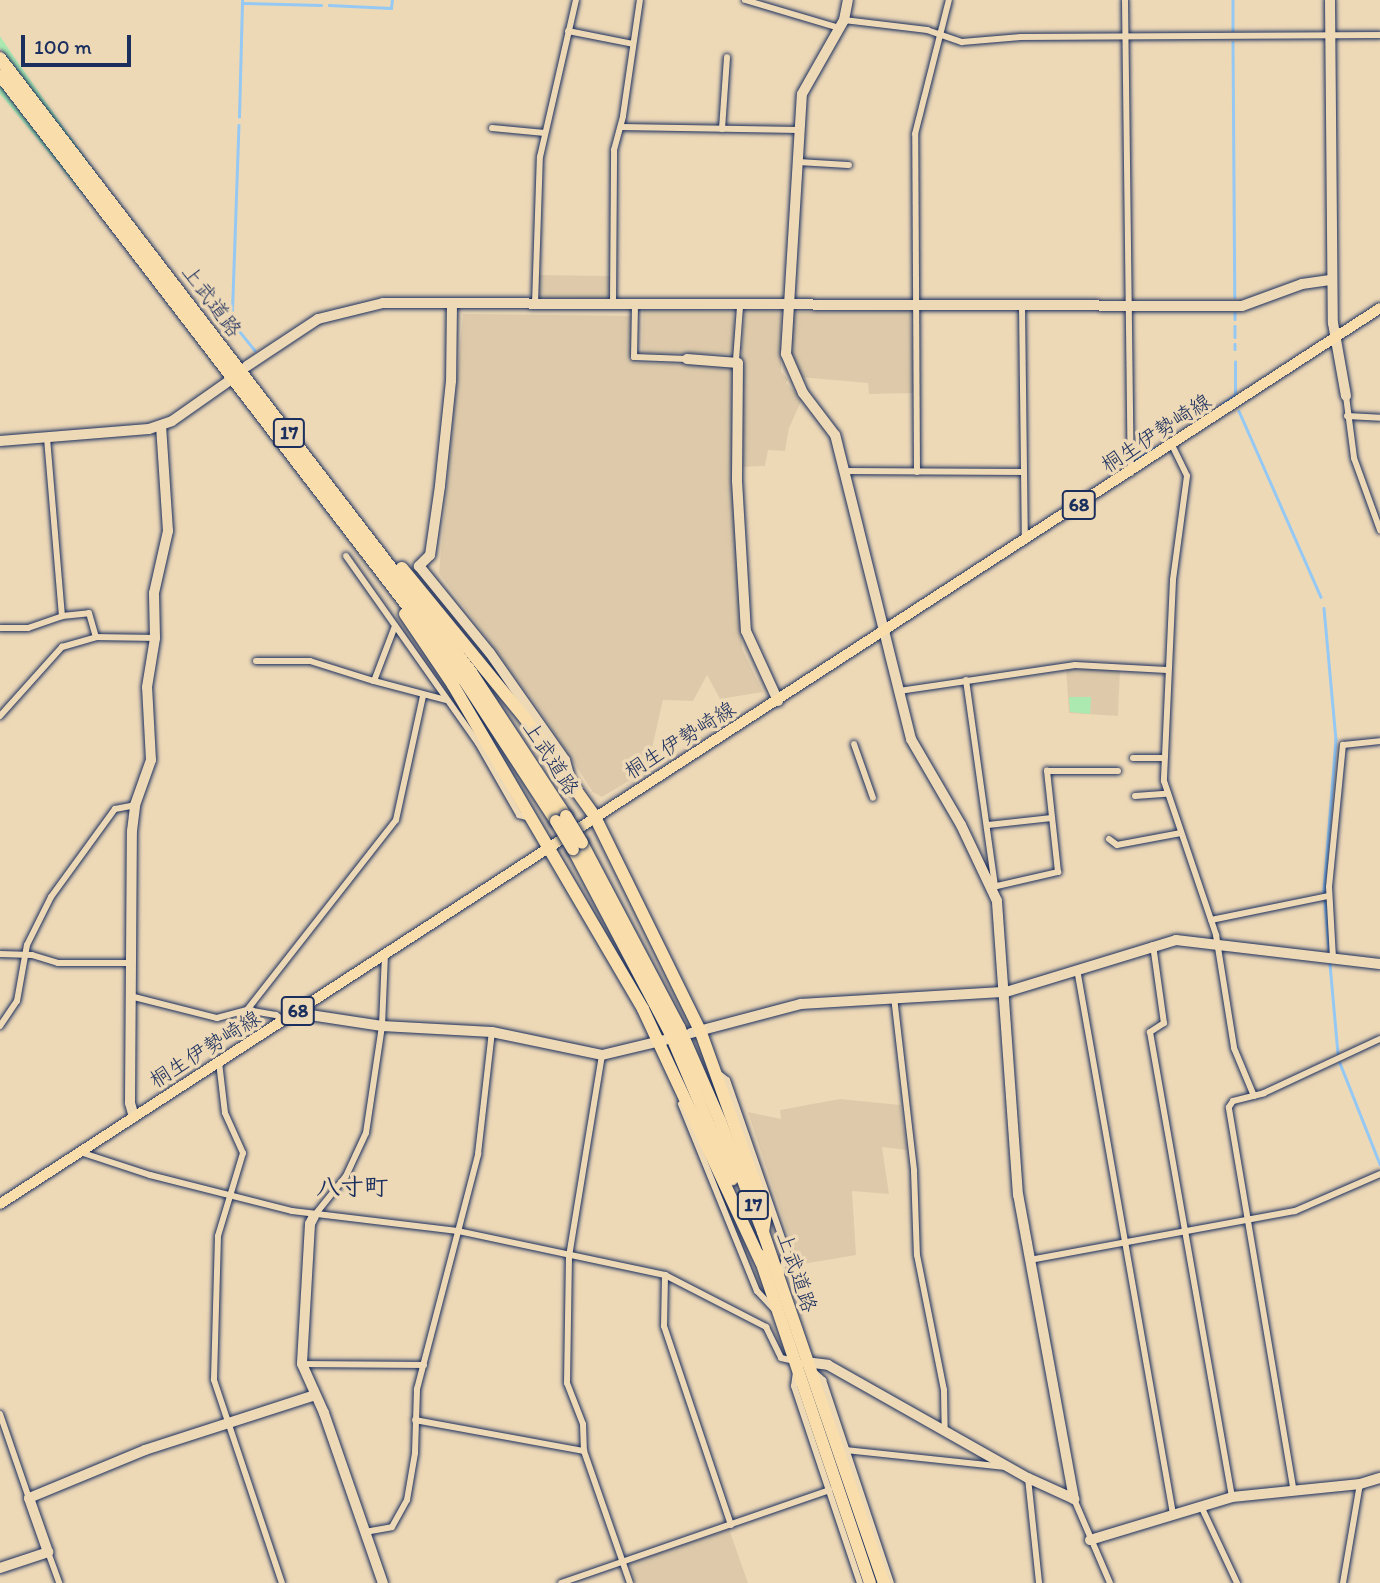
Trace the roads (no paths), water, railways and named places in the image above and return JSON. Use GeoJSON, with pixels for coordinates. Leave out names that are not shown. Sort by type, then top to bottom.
{"type":"FeatureCollection","features":[{"type":"Feature","properties":{"kind":"highway","name":"上武道路"},"geometry":{"type":"LineString","coordinates":[[0,58],[336,503]]}},
{"type":"Feature","properties":{"kind":"highway","name":"上武道路"},"geometry":{"type":"LineString","coordinates":[[0,75],[471,672],[578,846],[679,1027],[763,1232],[779,1278],[830,1466],[870,1583]]}},
{"type":"Feature","properties":{"kind":"highway"},"geometry":{"type":"LineString","coordinates":[[336,503],[442,615],[569,775],[594,816],[714,1070],[766,1213],[763,1232]]}},
{"type":"Feature","properties":{"kind":"highway"},"geometry":{"type":"LineString","coordinates":[[336,503],[453,685],[662,1041],[761,1262]]}},
{"type":"Feature","properties":{"kind":"highway","name":"上武道路"},"geometry":{"type":"LineString","coordinates":[[578,846],[670,1033],[761,1262],[778,1313],[802,1365],[884,1583]]}},
{"type":"Feature","properties":{"kind":"main road","name":"桐生伊勢崎線"},"geometry":{"type":"LineString","coordinates":[[0,1203],[297,1013],[546,846],[886,632],[1380,308]]}},
{"type":"Feature","properties":{"kind":"street"},"geometry":{"type":"LineString","coordinates":[[535,304],[537,194],[545,133],[576,0]]}},
{"type":"Feature","properties":{"kind":"street"},"geometry":{"type":"LineString","coordinates":[[613,305],[614,150],[621,127],[640,0]]}},
{"type":"Feature","properties":{"kind":"street"},"geometry":{"type":"LineString","coordinates":[[745,0],[842,24],[938,33],[962,42],[1126,36],[1380,35]]}},
{"type":"Feature","properties":{"kind":"street"},"geometry":{"type":"LineString","coordinates":[[848,0],[842,24],[802,94],[787,362],[803,393],[835,435],[911,739],[994,888]]}},
{"type":"Feature","properties":{"kind":"street"},"geometry":{"type":"LineString","coordinates":[[917,472],[915,134],[938,33],[949,0]]}},
{"type":"Feature","properties":{"kind":"street"},"geometry":{"type":"LineString","coordinates":[[1125,0],[1131,473]]}},
{"type":"Feature","properties":{"kind":"street"},"geometry":{"type":"LineString","coordinates":[[1330,0],[1334,338],[1346,396],[1354,458],[1380,530]]}},
{"type":"Feature","properties":{"kind":"street"},"geometry":{"type":"LineString","coordinates":[[568,31],[633,44]]}},
{"type":"Feature","properties":{"kind":"street"},"geometry":{"type":"LineString","coordinates":[[722,128],[727,58]]}},
{"type":"Feature","properties":{"kind":"street"},"geometry":{"type":"LineString","coordinates":[[621,127],[799,130]]}},
{"type":"Feature","properties":{"kind":"street"},"geometry":{"type":"LineString","coordinates":[[492,128],[545,133]]}},
{"type":"Feature","properties":{"kind":"street"},"geometry":{"type":"LineString","coordinates":[[797,162],[849,165]]}},
{"type":"Feature","properties":{"kind":"street"},"geometry":{"type":"LineString","coordinates":[[247,366],[290,334],[344,309],[383,303],[788,308],[1251,305],[1301,284],[1332,280]]}},
{"type":"Feature","properties":{"kind":"street"},"geometry":{"type":"LineString","coordinates":[[452,303],[451,381],[440,486],[430,555],[419,566],[490,653],[565,760],[569,775]]}},
{"type":"Feature","properties":{"kind":"street"},"geometry":{"type":"LineString","coordinates":[[635,305],[634,357],[736,360]]}},
{"type":"Feature","properties":{"kind":"street"},"geometry":{"type":"LineString","coordinates":[[1022,306],[1022,472],[1025,539]]}},
{"type":"Feature","properties":{"kind":"street"},"geometry":{"type":"LineString","coordinates":[[740,307],[736,360],[746,631],[778,701]]}},
{"type":"Feature","properties":{"kind":"street"},"geometry":{"type":"LineString","coordinates":[[0,441],[161,426],[229,381]]}},
{"type":"Feature","properties":{"kind":"street"},"geometry":{"type":"LineString","coordinates":[[1347,416],[1380,418]]}},
{"type":"Feature","properties":{"kind":"street"},"geometry":{"type":"LineString","coordinates":[[134,1117],[130,1103],[130,996],[135,805],[151,760],[147,687],[155,638],[155,586],[168,531],[161,426]]}},
{"type":"Feature","properties":{"kind":"street"},"geometry":{"type":"LineString","coordinates":[[47,438],[62,616]]}},
{"type":"Feature","properties":{"kind":"street"},"geometry":{"type":"LineString","coordinates":[[1172,445],[1187,476],[1167,670],[1164,758],[1166,794],[1218,942],[1234,1048],[1254,1096]]}},
{"type":"Feature","properties":{"kind":"street"},"geometry":{"type":"LineString","coordinates":[[846,471],[1022,472]]}},
{"type":"Feature","properties":{"kind":"street"},"geometry":{"type":"LineString","coordinates":[[345,556],[478,743],[519,815],[532,818]]}},
{"type":"Feature","properties":{"kind":"street"},"geometry":{"type":"LineString","coordinates":[[0,628],[28,628],[62,616],[91,614],[96,637]]}},
{"type":"Feature","properties":{"kind":"street"},"geometry":{"type":"LineString","coordinates":[[374,681],[395,626]]}},
{"type":"Feature","properties":{"kind":"street"},"geometry":{"type":"LineString","coordinates":[[0,716],[56,650],[96,637],[155,638]]}},
{"type":"Feature","properties":{"kind":"street"},"geometry":{"type":"LineString","coordinates":[[256,661],[310,662],[423,696],[446,700]]}},
{"type":"Feature","properties":{"kind":"street"},"geometry":{"type":"LineString","coordinates":[[900,691],[1075,664],[1167,670]]}},
{"type":"Feature","properties":{"kind":"street"},"geometry":{"type":"LineString","coordinates":[[966,680],[999,913],[1018,1195],[1074,1499],[1110,1583]]}},
{"type":"Feature","properties":{"kind":"street"},"geometry":{"type":"LineString","coordinates":[[247,1010],[396,820],[423,696]]}},
{"type":"Feature","properties":{"kind":"street"},"geometry":{"type":"LineString","coordinates":[[1333,957],[1328,896],[1343,745],[1380,741]]}},
{"type":"Feature","properties":{"kind":"street"},"geometry":{"type":"LineString","coordinates":[[854,744],[873,798]]}},
{"type":"Feature","properties":{"kind":"street"},"geometry":{"type":"LineString","coordinates":[[1133,758],[1164,758]]}},
{"type":"Feature","properties":{"kind":"street"},"geometry":{"type":"LineString","coordinates":[[994,888],[1056,876],[1047,771],[1118,771]]}},
{"type":"Feature","properties":{"kind":"street"},"geometry":{"type":"LineString","coordinates":[[1135,796],[1166,794]]}},
{"type":"Feature","properties":{"kind":"street"},"geometry":{"type":"LineString","coordinates":[[0,1026],[17,1002],[26,955],[62,880],[115,809],[135,805]]}},
{"type":"Feature","properties":{"kind":"street"},"geometry":{"type":"LineString","coordinates":[[988,825],[1052,818]]}},
{"type":"Feature","properties":{"kind":"street"},"geometry":{"type":"LineString","coordinates":[[1109,839],[1116,845],[1181,833]]}},
{"type":"Feature","properties":{"kind":"street"},"geometry":{"type":"LineString","coordinates":[[1211,920],[1328,896]]}},
{"type":"Feature","properties":{"kind":"street"},"geometry":{"type":"LineString","coordinates":[[695,1031],[801,1004],[1006,992],[1176,940],[1218,942],[1380,964]]}},
{"type":"Feature","properties":{"kind":"street"},"geometry":{"type":"LineString","coordinates":[[1153,945],[1164,1023],[1150,1032],[1188,1231],[1232,1497]]}},
{"type":"Feature","properties":{"kind":"street"},"geometry":{"type":"LineString","coordinates":[[0,954],[26,955],[58,963],[132,962]]}},
{"type":"Feature","properties":{"kind":"street"},"geometry":{"type":"LineString","coordinates":[[383,1583],[324,1413],[312,1396],[302,1364],[310,1224],[346,1176],[361,1149],[371,1109],[382,1026],[385,955]]}},
{"type":"Feature","properties":{"kind":"street"},"geometry":{"type":"LineString","coordinates":[[1077,969],[1173,1514]]}},
{"type":"Feature","properties":{"kind":"street"},"geometry":{"type":"LineString","coordinates":[[130,996],[216,1018],[247,1010],[276,1015],[284,1021]]}},
{"type":"Feature","properties":{"kind":"street"},"geometry":{"type":"LineString","coordinates":[[894,997],[914,1171],[917,1255],[944,1390],[945,1429]]}},
{"type":"Feature","properties":{"kind":"street"},"geometry":{"type":"LineString","coordinates":[[297,1013],[382,1026],[492,1032],[602,1055],[662,1041]]}},
{"type":"Feature","properties":{"kind":"street"},"geometry":{"type":"LineString","coordinates":[[365,1532],[392,1527],[401,1517],[413,1471],[415,1420],[424,1365],[482,1130],[492,1032]]}},
{"type":"Feature","properties":{"kind":"street"},"geometry":{"type":"LineString","coordinates":[[1293,1488],[1229,1107],[1233,1101],[1254,1096],[1380,1039]]}},
{"type":"Feature","properties":{"kind":"street"},"geometry":{"type":"LineString","coordinates":[[602,1055],[569,1256],[567,1383],[583,1424],[584,1451],[630,1583]]}},
{"type":"Feature","properties":{"kind":"street"},"geometry":{"type":"LineString","coordinates":[[219,1062],[225,1113],[243,1153],[215,1256],[214,1380],[282,1583]]}},
{"type":"Feature","properties":{"kind":"street"},"geometry":{"type":"LineString","coordinates":[[673,1068],[672,1083],[757,1290],[778,1313]]}},
{"type":"Feature","properties":{"kind":"street"},"geometry":{"type":"LineString","coordinates":[[714,1070],[727,1080],[787,1252],[788,1261],[779,1278]]}},
{"type":"Feature","properties":{"kind":"street"},"geometry":{"type":"LineString","coordinates":[[80,1152],[314,1216],[458,1231],[665,1275],[766,1327],[781,1358],[802,1365],[823,1380],[891,1583]]}},
{"type":"Feature","properties":{"kind":"street"},"geometry":{"type":"LineString","coordinates":[[1030,1260],[1295,1211],[1380,1174]]}},
{"type":"Feature","properties":{"kind":"street"},"geometry":{"type":"LineString","coordinates":[[665,1275],[664,1326],[731,1525]]}},
{"type":"Feature","properties":{"kind":"street"},"geometry":{"type":"LineString","coordinates":[[302,1364],[424,1365]]}},
{"type":"Feature","properties":{"kind":"street"},"geometry":{"type":"LineString","coordinates":[[802,1365],[828,1365],[945,1429],[1009,1468],[1074,1499]]}},
{"type":"Feature","properties":{"kind":"street"},"geometry":{"type":"LineString","coordinates":[[802,1365],[794,1386],[860,1583]]}},
{"type":"Feature","properties":{"kind":"street"},"geometry":{"type":"LineString","coordinates":[[29,1498],[145,1450],[312,1396]]}},
{"type":"Feature","properties":{"kind":"street"},"geometry":{"type":"LineString","coordinates":[[0,1414],[59,1583]]}},
{"type":"Feature","properties":{"kind":"street"},"geometry":{"type":"LineString","coordinates":[[415,1420],[584,1451]]}},
{"type":"Feature","properties":{"kind":"street"},"geometry":{"type":"LineString","coordinates":[[846,1450],[1009,1468]]}},
{"type":"Feature","properties":{"kind":"street"},"geometry":{"type":"LineString","coordinates":[[826,1480],[830,1466]]}},
{"type":"Feature","properties":{"kind":"street"},"geometry":{"type":"LineString","coordinates":[[1028,1478],[1039,1583]]}},
{"type":"Feature","properties":{"kind":"street"},"geometry":{"type":"LineString","coordinates":[[1090,1540],[1232,1497],[1293,1488],[1360,1484],[1380,1478]]}},
{"type":"Feature","properties":{"kind":"street"},"geometry":{"type":"LineString","coordinates":[[1343,1583],[1360,1484]]}},
{"type":"Feature","properties":{"kind":"street"},"geometry":{"type":"LineString","coordinates":[[561,1583],[829,1490]]}},
{"type":"Feature","properties":{"kind":"street"},"geometry":{"type":"LineString","coordinates":[[1201,1506],[1237,1583]]}},
{"type":"Feature","properties":{"kind":"street"},"geometry":{"type":"LineString","coordinates":[[0,1568],[48,1552]]}},
{"type":"Feature","properties":{"kind":"waterway"},"geometry":{"type":"LineString","coordinates":[[239,117],[242,0]]}},
{"type":"Feature","properties":{"kind":"waterway"},"geometry":{"type":"LineString","coordinates":[[329,5],[391,8],[392,0]]}},
{"type":"Feature","properties":{"kind":"waterway"},"geometry":{"type":"LineString","coordinates":[[1233,0],[1233,30]]}},
{"type":"Feature","properties":{"kind":"waterway"},"geometry":{"type":"LineString","coordinates":[[242,3],[321,5]]}},
{"type":"Feature","properties":{"kind":"waterway"},"geometry":{"type":"LineString","coordinates":[[1233,42],[1235,297]]}},
{"type":"Feature","properties":{"kind":"waterway"},"geometry":{"type":"LineString","coordinates":[[239,125],[232,322],[255,350]]}},
{"type":"Feature","properties":{"kind":"waterway"},"geometry":{"type":"LineString","coordinates":[[1235,313],[1235,319]]}},
{"type":"Feature","properties":{"kind":"waterway"},"geometry":{"type":"LineString","coordinates":[[1235,326],[1235,337]]}},
{"type":"Feature","properties":{"kind":"waterway"},"geometry":{"type":"LineString","coordinates":[[1235,344],[1235,349]]}},
{"type":"Feature","properties":{"kind":"waterway"},"geometry":{"type":"LineString","coordinates":[[1220,406],[1235,395],[1235,362]]}},
{"type":"Feature","properties":{"kind":"waterway"},"geometry":{"type":"LineString","coordinates":[[1239,411],[1321,597]]}},
{"type":"Feature","properties":{"kind":"waterway"},"geometry":{"type":"LineString","coordinates":[[1134,461],[1155,448]]}},
{"type":"Feature","properties":{"kind":"waterway"},"geometry":{"type":"LineString","coordinates":[[1324,608],[1336,739],[1324,890],[1329,950]]}},
{"type":"Feature","properties":{"kind":"waterway"},"geometry":{"type":"LineString","coordinates":[[1330,964],[1338,1053]]}},
{"type":"Feature","properties":{"kind":"waterway"},"geometry":{"type":"LineString","coordinates":[[1340,1063],[1380,1164]]}},
{"type":"Feature","properties":{"kind":"district","name":"八寸町"},"geometry":{"type":"Point","coordinates":[352,1187]}}]}
